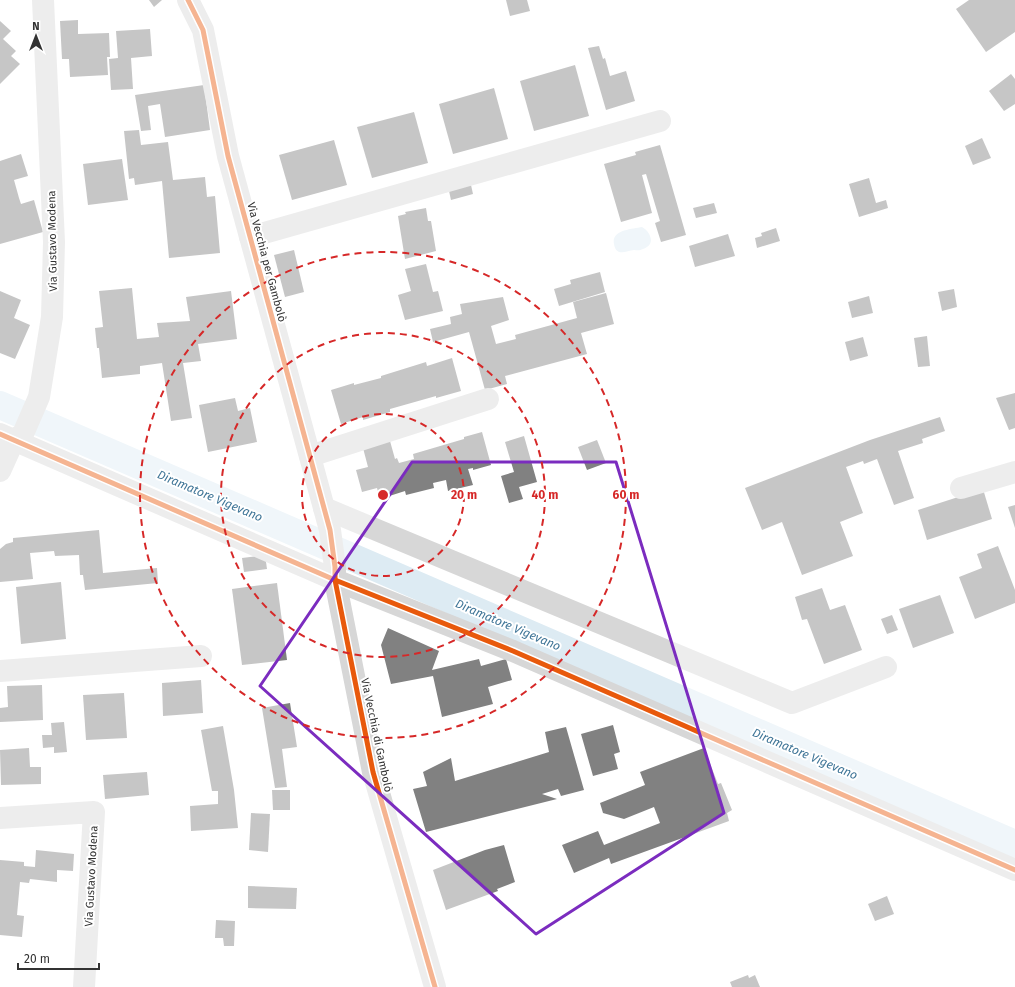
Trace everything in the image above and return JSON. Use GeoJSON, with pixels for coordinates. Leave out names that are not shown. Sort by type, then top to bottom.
{"type":"FeatureCollection","features":[{"type":"Feature","properties":{"kind":"street","name":"Via Gustavo Modena"},"geometry":{"type":"LineString","coordinates":[[0,471],[12,436],[39,397],[52,317],[54,242],[43,0]]}},
{"type":"Feature","properties":{"kind":"street","name":"Via Vecchia per Gambolò"},"geometry":{"type":"LineString","coordinates":[[188,0],[203,30],[228,156],[330,530]]}},
{"type":"Feature","properties":{"kind":"street"},"geometry":{"type":"LineString","coordinates":[[250,237],[660,121]]}},
{"type":"Feature","properties":{"kind":"street"},"geometry":{"type":"LineString","coordinates":[[310,456],[488,399]]}},
{"type":"Feature","properties":{"kind":"street"},"geometry":{"type":"LineString","coordinates":[[12,436],[335,573],[1015,870]]}},
{"type":"Feature","properties":{"kind":"street"},"geometry":{"type":"LineString","coordinates":[[961,488],[1015,472]]}},
{"type":"Feature","properties":{"kind":"street"},"geometry":{"type":"LineString","coordinates":[[324,508],[792,703],[886,667]]}},
{"type":"Feature","properties":{"kind":"street","name":"Via Vecchia di Gambolò"},"geometry":{"type":"LineString","coordinates":[[330,530],[335,573],[373,772],[435,987]]}},
{"type":"Feature","properties":{"kind":"street"},"geometry":{"type":"LineString","coordinates":[[0,670],[201,656]]}},
{"type":"Feature","properties":{"kind":"street","name":"Via Gustavo Modena"},"geometry":{"type":"LineString","coordinates":[[0,818],[94,812],[84,987]]}},
{"type":"Feature","properties":{"kind":"highlighted area"},"geometry":{"type":"Polygon","coordinates":[[[412,462],[616,462],[724,813],[536,934],[260,686],[412,462]]]}},
{"type":"Feature","properties":{"kind":"shaded area"},"geometry":{"type":"Polygon","coordinates":[[[642,227],[650,235],[650,245],[640,250],[625,252],[617,251],[614,244],[614,239],[619,233],[642,227]]]}},
{"type":"Feature","properties":{"kind":"building"},"geometry":{"type":"Polygon","coordinates":[[[149,0],[162,0],[154,7],[149,0]]]}},
{"type":"Feature","properties":{"kind":"building"},"geometry":{"type":"Polygon","coordinates":[[[506,0],[527,0],[530,11],[510,16],[506,0]]]}},
{"type":"Feature","properties":{"kind":"building"},"geometry":{"type":"Polygon","coordinates":[[[969,0],[1015,0],[1015,32],[986,52],[956,9],[969,0]]]}},
{"type":"Feature","properties":{"kind":"building"},"geometry":{"type":"Polygon","coordinates":[[[78,20],[78,34],[109,33],[110,57],[107,57],[108,75],[70,77],[69,59],[62,59],[60,21],[78,20]]]}},
{"type":"Feature","properties":{"kind":"building"},"geometry":{"type":"Polygon","coordinates":[[[0,21],[11,31],[3,39],[16,51],[11,56],[20,64],[0,84],[0,21]]]}},
{"type":"Feature","properties":{"kind":"building"},"geometry":{"type":"Polygon","coordinates":[[[150,29],[152,56],[131,58],[133,89],[111,90],[109,59],[118,58],[116,31],[150,29]]]}},
{"type":"Feature","properties":{"kind":"building"},"geometry":{"type":"Polygon","coordinates":[[[599,46],[603,59],[605,58],[610,76],[626,71],[635,101],[606,110],[588,48],[599,46]]]}},
{"type":"Feature","properties":{"kind":"building"},"geometry":{"type":"Polygon","coordinates":[[[575,65],[589,116],[534,131],[520,81],[575,65]]]}},
{"type":"Feature","properties":{"kind":"building"},"geometry":{"type":"Polygon","coordinates":[[[1011,74],[1015,79],[1015,104],[1004,111],[989,91],[1011,74]]]}},
{"type":"Feature","properties":{"kind":"building"},"geometry":{"type":"Polygon","coordinates":[[[204,85],[210,130],[165,137],[160,104],[148,106],[151,130],[141,131],[135,95],[204,85]]]}},
{"type":"Feature","properties":{"kind":"building"},"geometry":{"type":"Polygon","coordinates":[[[494,88],[508,139],[453,154],[439,104],[494,88]]]}},
{"type":"Feature","properties":{"kind":"building"},"geometry":{"type":"Polygon","coordinates":[[[414,112],[428,163],[372,178],[357,127],[414,112]]]}},
{"type":"Feature","properties":{"kind":"building"},"geometry":{"type":"Polygon","coordinates":[[[139,130],[141,145],[168,142],[173,180],[205,177],[207,197],[215,196],[220,253],[169,258],[162,181],[135,185],[134,178],[129,179],[124,131],[139,130]]]}},
{"type":"Feature","properties":{"kind":"building"},"geometry":{"type":"Polygon","coordinates":[[[982,138],[991,158],[973,165],[965,146],[982,138]]]}},
{"type":"Feature","properties":{"kind":"building"},"geometry":{"type":"Polygon","coordinates":[[[334,140],[347,185],[292,200],[279,155],[334,140]]]}},
{"type":"Feature","properties":{"kind":"building"},"geometry":{"type":"Polygon","coordinates":[[[660,145],[686,235],[661,242],[655,223],[660,221],[646,174],[642,175],[652,213],[621,222],[604,164],[636,155],[635,152],[660,145]]]}},
{"type":"Feature","properties":{"kind":"building"},"geometry":{"type":"Polygon","coordinates":[[[21,154],[28,176],[14,180],[19,198],[21,204],[34,200],[43,232],[0,244],[0,161],[21,154]]]}},
{"type":"Feature","properties":{"kind":"building"},"geometry":{"type":"Polygon","coordinates":[[[122,159],[128,200],[88,205],[83,164],[122,159]]]}},
{"type":"Feature","properties":{"kind":"building"},"geometry":{"type":"Polygon","coordinates":[[[869,178],[876,203],[886,200],[888,208],[859,217],[849,184],[869,178]]]}},
{"type":"Feature","properties":{"kind":"building"},"geometry":{"type":"Polygon","coordinates":[[[471,185],[473,194],[451,200],[449,191],[471,185]]]}},
{"type":"Feature","properties":{"kind":"building"},"geometry":{"type":"Polygon","coordinates":[[[714,203],[717,213],[696,218],[693,208],[714,203]]]}},
{"type":"Feature","properties":{"kind":"building"},"geometry":{"type":"Polygon","coordinates":[[[426,208],[428,221],[431,221],[436,251],[405,259],[398,216],[406,214],[405,212],[426,208]]]}},
{"type":"Feature","properties":{"kind":"building"},"geometry":{"type":"Polygon","coordinates":[[[776,228],[780,241],[757,248],[755,238],[762,236],[761,233],[776,228]]]}},
{"type":"Feature","properties":{"kind":"building"},"geometry":{"type":"Polygon","coordinates":[[[728,234],[735,256],[695,267],[689,246],[728,234]]]}},
{"type":"Feature","properties":{"kind":"building"},"geometry":{"type":"Polygon","coordinates":[[[294,250],[304,292],[285,297],[274,255],[294,250]]]}},
{"type":"Feature","properties":{"kind":"building"},"geometry":{"type":"Polygon","coordinates":[[[426,264],[433,292],[438,291],[443,311],[405,320],[398,295],[411,291],[405,269],[426,264]]]}},
{"type":"Feature","properties":{"kind":"building"},"geometry":{"type":"Polygon","coordinates":[[[600,272],[605,292],[559,306],[554,289],[571,284],[570,280],[600,272]]]}},
{"type":"Feature","properties":{"kind":"building"},"geometry":{"type":"Polygon","coordinates":[[[132,288],[137,339],[159,337],[157,323],[190,321],[186,297],[231,291],[237,339],[198,344],[201,361],[183,363],[192,418],[171,421],[162,363],[140,366],[140,374],[102,378],[95,328],[103,327],[99,291],[132,288]]]}},
{"type":"Feature","properties":{"kind":"building"},"geometry":{"type":"Polygon","coordinates":[[[954,289],[957,307],[942,311],[938,292],[954,289]]]}},
{"type":"Feature","properties":{"kind":"building"},"geometry":{"type":"Polygon","coordinates":[[[0,291],[21,300],[14,318],[30,325],[15,359],[0,353],[0,291]]]}},
{"type":"Feature","properties":{"kind":"building"},"geometry":{"type":"Polygon","coordinates":[[[606,293],[614,324],[581,333],[587,354],[505,376],[507,384],[485,390],[469,332],[433,342],[430,329],[451,324],[450,317],[462,314],[460,304],[503,297],[509,320],[491,326],[496,344],[516,339],[515,335],[577,318],[573,302],[606,293]]]}},
{"type":"Feature","properties":{"kind":"building"},"geometry":{"type":"Polygon","coordinates":[[[869,296],[873,313],[852,318],[848,302],[869,296]]]}},
{"type":"Feature","properties":{"kind":"building"},"geometry":{"type":"Polygon","coordinates":[[[927,336],[930,366],[918,367],[914,338],[927,336]]]}},
{"type":"Feature","properties":{"kind":"building"},"geometry":{"type":"Polygon","coordinates":[[[863,337],[868,356],[850,361],[845,342],[863,337]]]}},
{"type":"Feature","properties":{"kind":"building"},"geometry":{"type":"Polygon","coordinates":[[[452,358],[461,391],[436,398],[436,396],[390,409],[390,412],[363,420],[363,417],[341,424],[331,390],[354,383],[354,385],[381,378],[381,376],[426,362],[427,366],[452,358]]]}},
{"type":"Feature","properties":{"kind":"building"},"geometry":{"type":"Polygon","coordinates":[[[1015,393],[1015,428],[1009,430],[996,398],[1015,393]]]}},
{"type":"Feature","properties":{"kind":"building"},"geometry":{"type":"Polygon","coordinates":[[[235,398],[238,411],[250,408],[257,442],[208,452],[199,405],[235,398]]]}},
{"type":"Feature","properties":{"kind":"building"},"geometry":{"type":"Polygon","coordinates":[[[940,417],[945,431],[922,439],[923,443],[898,451],[914,498],[894,505],[877,459],[864,464],[863,461],[846,467],[863,513],[840,522],[853,556],[802,575],[782,522],[762,530],[745,488],[870,440],[940,417]]]}},
{"type":"Feature","properties":{"kind":"building"},"geometry":{"type":"Polygon","coordinates":[[[482,432],[491,465],[473,470],[473,468],[468,469],[473,485],[448,491],[446,480],[433,483],[434,488],[406,495],[405,491],[380,499],[377,488],[362,492],[356,470],[368,467],[363,448],[390,441],[395,459],[397,458],[399,463],[414,459],[413,454],[464,439],[464,437],[482,432]]]}},
{"type":"Feature","properties":{"kind":"building"},"geometry":{"type":"Polygon","coordinates":[[[524,436],[537,482],[519,487],[523,499],[509,503],[501,476],[514,472],[505,442],[524,436]]]}},
{"type":"Feature","properties":{"kind":"building"},"geometry":{"type":"Polygon","coordinates":[[[597,440],[606,463],[587,470],[578,447],[597,440]]]}},
{"type":"Feature","properties":{"kind":"building"},"geometry":{"type":"Polygon","coordinates":[[[983,489],[992,519],[927,540],[918,510],[983,489]]]}},
{"type":"Feature","properties":{"kind":"building"},"geometry":{"type":"Polygon","coordinates":[[[1015,505],[1015,528],[1008,507],[1015,505]]]}},
{"type":"Feature","properties":{"kind":"building"},"geometry":{"type":"Polygon","coordinates":[[[99,530],[103,573],[157,568],[158,583],[85,590],[83,575],[80,575],[79,555],[55,556],[54,551],[30,553],[33,579],[0,582],[0,549],[6,544],[13,542],[13,538],[99,530]]]}},
{"type":"Feature","properties":{"kind":"building"},"geometry":{"type":"Polygon","coordinates":[[[998,546],[1015,590],[1015,603],[975,619],[959,577],[982,568],[977,554],[998,546]]]}},
{"type":"Feature","properties":{"kind":"building"},"geometry":{"type":"Polygon","coordinates":[[[265,555],[267,569],[244,572],[242,558],[265,555]]]}},
{"type":"Feature","properties":{"kind":"building"},"geometry":{"type":"Polygon","coordinates":[[[61,582],[66,639],[21,644],[16,587],[61,582]]]}},
{"type":"Feature","properties":{"kind":"building"},"geometry":{"type":"Polygon","coordinates":[[[277,583],[287,660],[242,665],[232,589],[277,583]]]}},
{"type":"Feature","properties":{"kind":"building"},"geometry":{"type":"Polygon","coordinates":[[[822,588],[830,610],[845,605],[862,650],[824,664],[807,619],[802,620],[795,597],[822,588]]]}},
{"type":"Feature","properties":{"kind":"building"},"geometry":{"type":"Polygon","coordinates":[[[940,595],[954,633],[913,648],[899,609],[940,595]]]}},
{"type":"Feature","properties":{"kind":"building"},"geometry":{"type":"Polygon","coordinates":[[[892,615],[898,630],[887,634],[881,619],[892,615]]]}},
{"type":"Feature","properties":{"kind":"building"},"geometry":{"type":"Polygon","coordinates":[[[388,628],[439,651],[432,670],[479,659],[481,666],[506,659],[512,680],[488,687],[493,704],[442,717],[433,676],[391,684],[381,645],[388,628]]]}},
{"type":"Feature","properties":{"kind":"building"},"geometry":{"type":"Polygon","coordinates":[[[201,680],[203,713],[163,716],[162,683],[201,680]]]}},
{"type":"Feature","properties":{"kind":"building"},"geometry":{"type":"Polygon","coordinates":[[[42,685],[43,720],[0,722],[0,708],[8,707],[7,686],[42,685]]]}},
{"type":"Feature","properties":{"kind":"building"},"geometry":{"type":"Polygon","coordinates":[[[124,693],[127,738],[86,740],[83,695],[124,693]]]}},
{"type":"Feature","properties":{"kind":"building"},"geometry":{"type":"Polygon","coordinates":[[[290,703],[297,747],[282,749],[287,787],[275,788],[262,708],[290,703]]]}},
{"type":"Feature","properties":{"kind":"building"},"geometry":{"type":"Polygon","coordinates":[[[64,722],[67,752],[54,753],[54,747],[43,748],[42,735],[52,735],[51,723],[64,722]]]}},
{"type":"Feature","properties":{"kind":"building"},"geometry":{"type":"Polygon","coordinates":[[[613,725],[620,752],[614,754],[618,769],[593,776],[581,734],[613,725]]]}},
{"type":"Feature","properties":{"kind":"building"},"geometry":{"type":"Polygon","coordinates":[[[223,726],[234,790],[238,828],[191,831],[190,806],[218,804],[218,791],[212,791],[201,730],[223,726]]]}},
{"type":"Feature","properties":{"kind":"building"},"geometry":{"type":"Polygon","coordinates":[[[566,727],[584,790],[561,796],[558,789],[542,794],[557,799],[426,832],[413,789],[427,786],[423,772],[451,758],[455,781],[549,752],[545,732],[566,727]]]}},
{"type":"Feature","properties":{"kind":"building"},"geometry":{"type":"Polygon","coordinates":[[[29,748],[30,767],[41,767],[41,784],[1,785],[0,750],[29,748]]]}},
{"type":"Feature","properties":{"kind":"building"},"geometry":{"type":"Polygon","coordinates":[[[704,748],[718,784],[721,783],[732,810],[727,813],[729,821],[611,864],[609,858],[574,873],[562,845],[598,831],[604,845],[660,823],[654,807],[624,819],[603,813],[600,803],[645,785],[640,772],[704,748]]]}},
{"type":"Feature","properties":{"kind":"building"},"geometry":{"type":"Polygon","coordinates":[[[147,772],[149,795],[105,799],[103,775],[147,772]]]}},
{"type":"Feature","properties":{"kind":"building"},"geometry":{"type":"Polygon","coordinates":[[[272,790],[290,790],[290,810],[273,810],[272,790]]]}},
{"type":"Feature","properties":{"kind":"building"},"geometry":{"type":"Polygon","coordinates":[[[251,813],[270,814],[268,852],[249,850],[251,813]]]}},
{"type":"Feature","properties":{"kind":"building"},"geometry":{"type":"Polygon","coordinates":[[[504,845],[515,882],[497,889],[498,891],[446,910],[433,870],[485,850],[504,845]]]}},
{"type":"Feature","properties":{"kind":"building"},"geometry":{"type":"Polygon","coordinates":[[[36,850],[74,854],[73,871],[57,870],[57,882],[30,879],[29,883],[20,882],[17,915],[24,916],[22,937],[0,935],[0,860],[24,862],[24,866],[35,867],[36,850]]]}},
{"type":"Feature","properties":{"kind":"building"},"geometry":{"type":"Polygon","coordinates":[[[248,886],[297,888],[296,909],[248,908],[248,886]]]}},
{"type":"Feature","properties":{"kind":"building"},"geometry":{"type":"Polygon","coordinates":[[[887,896],[894,914],[875,921],[868,904],[887,896]]]}},
{"type":"Feature","properties":{"kind":"building"},"geometry":{"type":"Polygon","coordinates":[[[216,920],[235,921],[234,946],[224,946],[223,938],[215,938],[216,920]]]}},
{"type":"Feature","properties":{"kind":"building"},"geometry":{"type":"Polygon","coordinates":[[[748,975],[749,978],[755,975],[760,987],[732,987],[730,982],[748,975]]]}},
{"type":"Feature","properties":{"kind":"waterway","name":"Diramatore Vigevano"},"geometry":{"type":"LineString","coordinates":[[0,405],[1015,844]]}},
{"type":"Feature","properties":{"kind":"cycle path"},"geometry":{"type":"LineString","coordinates":[[188,0],[203,30],[228,156],[330,530],[335,567],[335,580],[373,772],[435,987]]}},
{"type":"Feature","properties":{"kind":"cycle path"},"geometry":{"type":"LineString","coordinates":[[0,434],[335,580],[513,651],[1015,870]]}}]}
